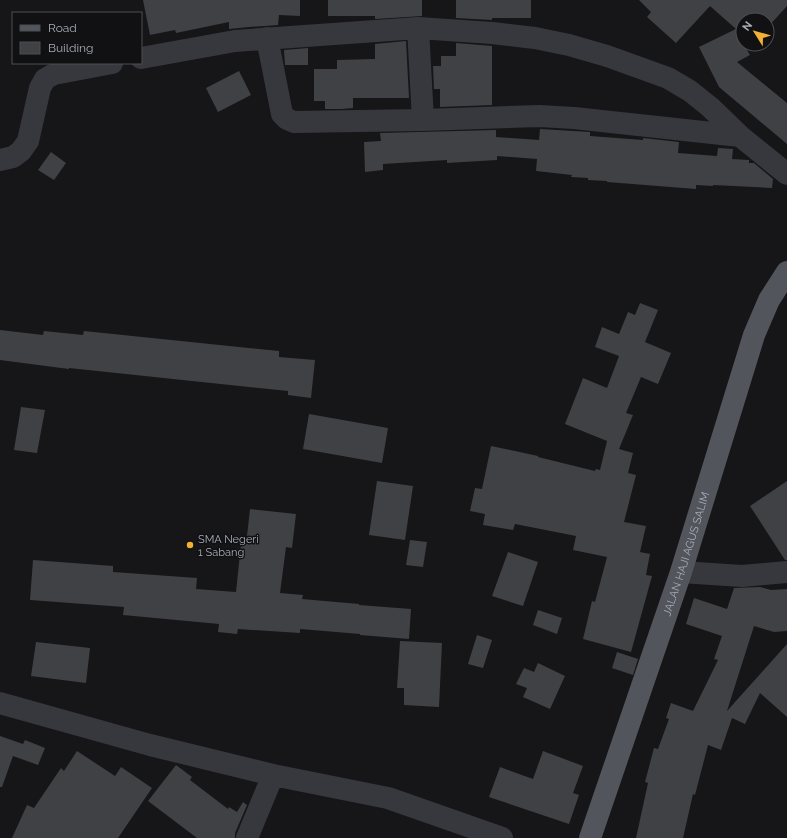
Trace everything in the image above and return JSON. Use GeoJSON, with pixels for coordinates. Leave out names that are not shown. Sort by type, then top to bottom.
{"type":"FeatureCollection","features":[{"type":"Feature","properties":{"kind":"main road","name":"JALAN HAJI AGUS SALIM"},"geometry":{"type":"LineString","coordinates":[[590,838],[681,572],[754,335],[769,300],[787,272]]}},
{"type":"Feature","properties":{"kind":"street"},"geometry":{"type":"LineString","coordinates":[[418,28],[423,120]]}},
{"type":"Feature","properties":{"kind":"street"},"geometry":{"type":"LineString","coordinates":[[142,58],[235,41],[418,28],[492,33],[534,38],[569,45],[607,56],[668,78],[690,91],[710,107],[740,136],[787,174]]}},
{"type":"Feature","properties":{"kind":"street"},"geometry":{"type":"LineString","coordinates":[[267,38],[278,102],[282,114],[287,119],[294,122],[539,116],[574,118],[740,136]]}},
{"type":"Feature","properties":{"kind":"street"},"geometry":{"type":"LineString","coordinates":[[0,160],[13,157],[21,150],[28,140],[40,88],[45,79],[54,74],[107,64]]}},
{"type":"Feature","properties":{"kind":"street"},"geometry":{"type":"LineString","coordinates":[[681,572],[742,576],[787,572]]}},
{"type":"Feature","properties":{"kind":"street"},"geometry":{"type":"LineString","coordinates":[[0,703],[150,745],[273,775],[388,798],[502,838]]}},
{"type":"Feature","properties":{"kind":"street"},"geometry":{"type":"LineString","coordinates":[[247,838],[273,775]]}},
{"type":"Feature","properties":{"kind":"building"},"geometry":{"type":"Polygon","coordinates":[[[143,0],[300,0],[300,16],[279,15],[278,25],[229,29],[229,22],[176,33],[175,30],[150,35],[143,0]]]}},
{"type":"Feature","properties":{"kind":"building"},"geometry":{"type":"Polygon","coordinates":[[[328,0],[422,0],[422,16],[375,19],[375,16],[328,16],[328,0]]]}},
{"type":"Feature","properties":{"kind":"building"},"geometry":{"type":"Polygon","coordinates":[[[456,0],[531,0],[531,18],[492,18],[492,20],[456,18],[456,0]]]}},
{"type":"Feature","properties":{"kind":"building"},"geometry":{"type":"Polygon","coordinates":[[[639,0],[787,0],[787,6],[775,19],[775,12],[735,12],[735,28],[710,6],[676,43],[647,17],[651,12],[639,0]]]}},
{"type":"Feature","properties":{"kind":"building"},"geometry":{"type":"Polygon","coordinates":[[[735,29],[735,52],[748,52],[750,55],[737,62],[787,103],[787,144],[719,87],[699,47],[735,29]]]}},
{"type":"Feature","properties":{"kind":"building"},"geometry":{"type":"Polygon","coordinates":[[[406,41],[409,98],[353,98],[353,108],[342,109],[325,109],[325,101],[314,101],[314,69],[337,69],[337,60],[375,59],[375,44],[406,41]]]}},
{"type":"Feature","properties":{"kind":"building"},"geometry":{"type":"Polygon","coordinates":[[[456,43],[492,46],[492,105],[440,107],[440,89],[434,89],[433,66],[441,66],[441,56],[456,56],[456,43]]]}},
{"type":"Feature","properties":{"kind":"building"},"geometry":{"type":"Polygon","coordinates":[[[308,48],[308,65],[285,65],[284,50],[308,48]]]}},
{"type":"Feature","properties":{"kind":"building"},"geometry":{"type":"Polygon","coordinates":[[[239,71],[251,95],[218,112],[206,88],[239,71]]]}},
{"type":"Feature","properties":{"kind":"building"},"geometry":{"type":"Polygon","coordinates":[[[540,129],[590,132],[590,136],[643,140],[643,138],[679,142],[678,153],[717,156],[718,148],[733,149],[732,159],[749,160],[749,163],[754,163],[773,179],[772,188],[696,185],[696,189],[588,180],[588,178],[571,177],[572,175],[536,171],[537,159],[497,156],[497,160],[447,163],[447,160],[383,164],[383,170],[365,172],[364,142],[381,141],[380,133],[496,130],[496,137],[539,140],[540,129]]]}},
{"type":"Feature","properties":{"kind":"building"},"geometry":{"type":"Polygon","coordinates":[[[51,152],[66,163],[54,180],[38,170],[51,152]]]}},
{"type":"Feature","properties":{"kind":"building"},"geometry":{"type":"Polygon","coordinates":[[[640,303],[658,310],[645,342],[671,353],[658,384],[641,377],[626,413],[633,415],[619,449],[633,453],[628,473],[636,475],[624,522],[646,526],[640,552],[650,554],[646,575],[652,576],[631,652],[583,639],[592,601],[595,602],[607,557],[573,550],[576,536],[515,524],[513,530],[483,525],[485,514],[470,511],[475,488],[482,489],[491,446],[538,456],[595,471],[596,469],[600,470],[607,441],[565,424],[583,378],[607,388],[619,356],[595,347],[602,327],[619,334],[628,312],[635,315],[640,303]]]}},
{"type":"Feature","properties":{"kind":"building"},"geometry":{"type":"Polygon","coordinates":[[[0,330],[43,335],[44,331],[83,335],[84,331],[279,351],[279,357],[315,360],[311,398],[288,395],[288,391],[69,369],[0,360],[0,330]]]}},
{"type":"Feature","properties":{"kind":"building"},"geometry":{"type":"Polygon","coordinates":[[[21,407],[45,410],[37,453],[14,450],[21,407]]]}},
{"type":"Feature","properties":{"kind":"building"},"geometry":{"type":"Polygon","coordinates":[[[309,414],[388,428],[382,463],[303,449],[309,414]]]}},
{"type":"Feature","properties":{"kind":"building"},"geometry":{"type":"Polygon","coordinates":[[[377,481],[413,486],[405,540],[369,535],[377,481]]]}},
{"type":"Feature","properties":{"kind":"building"},"geometry":{"type":"Polygon","coordinates":[[[787,481],[787,560],[785,560],[750,506],[787,481]]]}},
{"type":"Feature","properties":{"kind":"building"},"geometry":{"type":"Polygon","coordinates":[[[250,509],[296,514],[292,548],[286,547],[280,593],[303,595],[302,599],[411,609],[409,639],[300,629],[300,633],[238,629],[237,634],[218,632],[219,624],[123,615],[124,607],[30,600],[33,560],[113,566],[113,572],[197,578],[196,589],[236,592],[241,544],[246,545],[250,509]]]}},
{"type":"Feature","properties":{"kind":"building"},"geometry":{"type":"Polygon","coordinates":[[[410,540],[427,542],[423,567],[406,565],[410,540]]]}},
{"type":"Feature","properties":{"kind":"building"},"geometry":{"type":"Polygon","coordinates":[[[508,552],[538,562],[523,606],[492,596],[508,552]]]}},
{"type":"Feature","properties":{"kind":"building"},"geometry":{"type":"Polygon","coordinates":[[[760,587],[771,590],[787,589],[787,631],[774,632],[754,626],[727,711],[787,644],[787,717],[760,693],[745,724],[732,718],[721,750],[708,745],[695,795],[693,794],[683,838],[636,838],[648,783],[645,782],[654,748],[658,749],[669,719],[666,718],[671,703],[693,711],[718,660],[714,659],[722,636],[686,624],[694,598],[727,609],[734,588],[760,587]]]}},
{"type":"Feature","properties":{"kind":"building"},"geometry":{"type":"Polygon","coordinates":[[[538,610],[562,618],[557,634],[533,625],[538,610]]]}},
{"type":"Feature","properties":{"kind":"building"},"geometry":{"type":"Polygon","coordinates":[[[477,635],[492,640],[483,668],[468,664],[477,635]]]}},
{"type":"Feature","properties":{"kind":"building"},"geometry":{"type":"Polygon","coordinates":[[[400,641],[442,643],[439,707],[404,705],[404,688],[397,688],[400,641]]]}},
{"type":"Feature","properties":{"kind":"building"},"geometry":{"type":"Polygon","coordinates":[[[36,642],[90,648],[86,683],[31,676],[36,642]]]}},
{"type":"Feature","properties":{"kind":"building"},"geometry":{"type":"Polygon","coordinates":[[[617,652],[638,659],[633,675],[612,668],[617,652]]]}},
{"type":"Feature","properties":{"kind":"building"},"geometry":{"type":"Polygon","coordinates":[[[538,663],[565,676],[550,709],[523,697],[527,688],[516,684],[524,668],[534,672],[538,663]]]}},
{"type":"Feature","properties":{"kind":"building"},"geometry":{"type":"Polygon","coordinates":[[[0,736],[23,744],[25,740],[45,748],[38,765],[13,756],[2,787],[0,787],[0,736]]]}},
{"type":"Feature","properties":{"kind":"building"},"geometry":{"type":"Polygon","coordinates":[[[77,751],[115,776],[121,767],[152,788],[118,838],[12,838],[27,805],[34,808],[61,768],[64,771],[77,751]]]}},
{"type":"Feature","properties":{"kind":"building"},"geometry":{"type":"Polygon","coordinates":[[[543,751],[583,766],[573,793],[579,795],[569,824],[489,797],[500,767],[533,779],[543,751]]]}},
{"type":"Feature","properties":{"kind":"building"},"geometry":{"type":"Polygon","coordinates":[[[176,765],[192,777],[190,780],[228,809],[229,807],[237,812],[243,802],[247,805],[235,833],[235,838],[197,838],[148,801],[176,765]]]}},
{"type":"Feature","properties":{"kind":"place","name":"SMA Negeri 1 Sabang"},"geometry":{"type":"Point","coordinates":[190,545]}}]}
